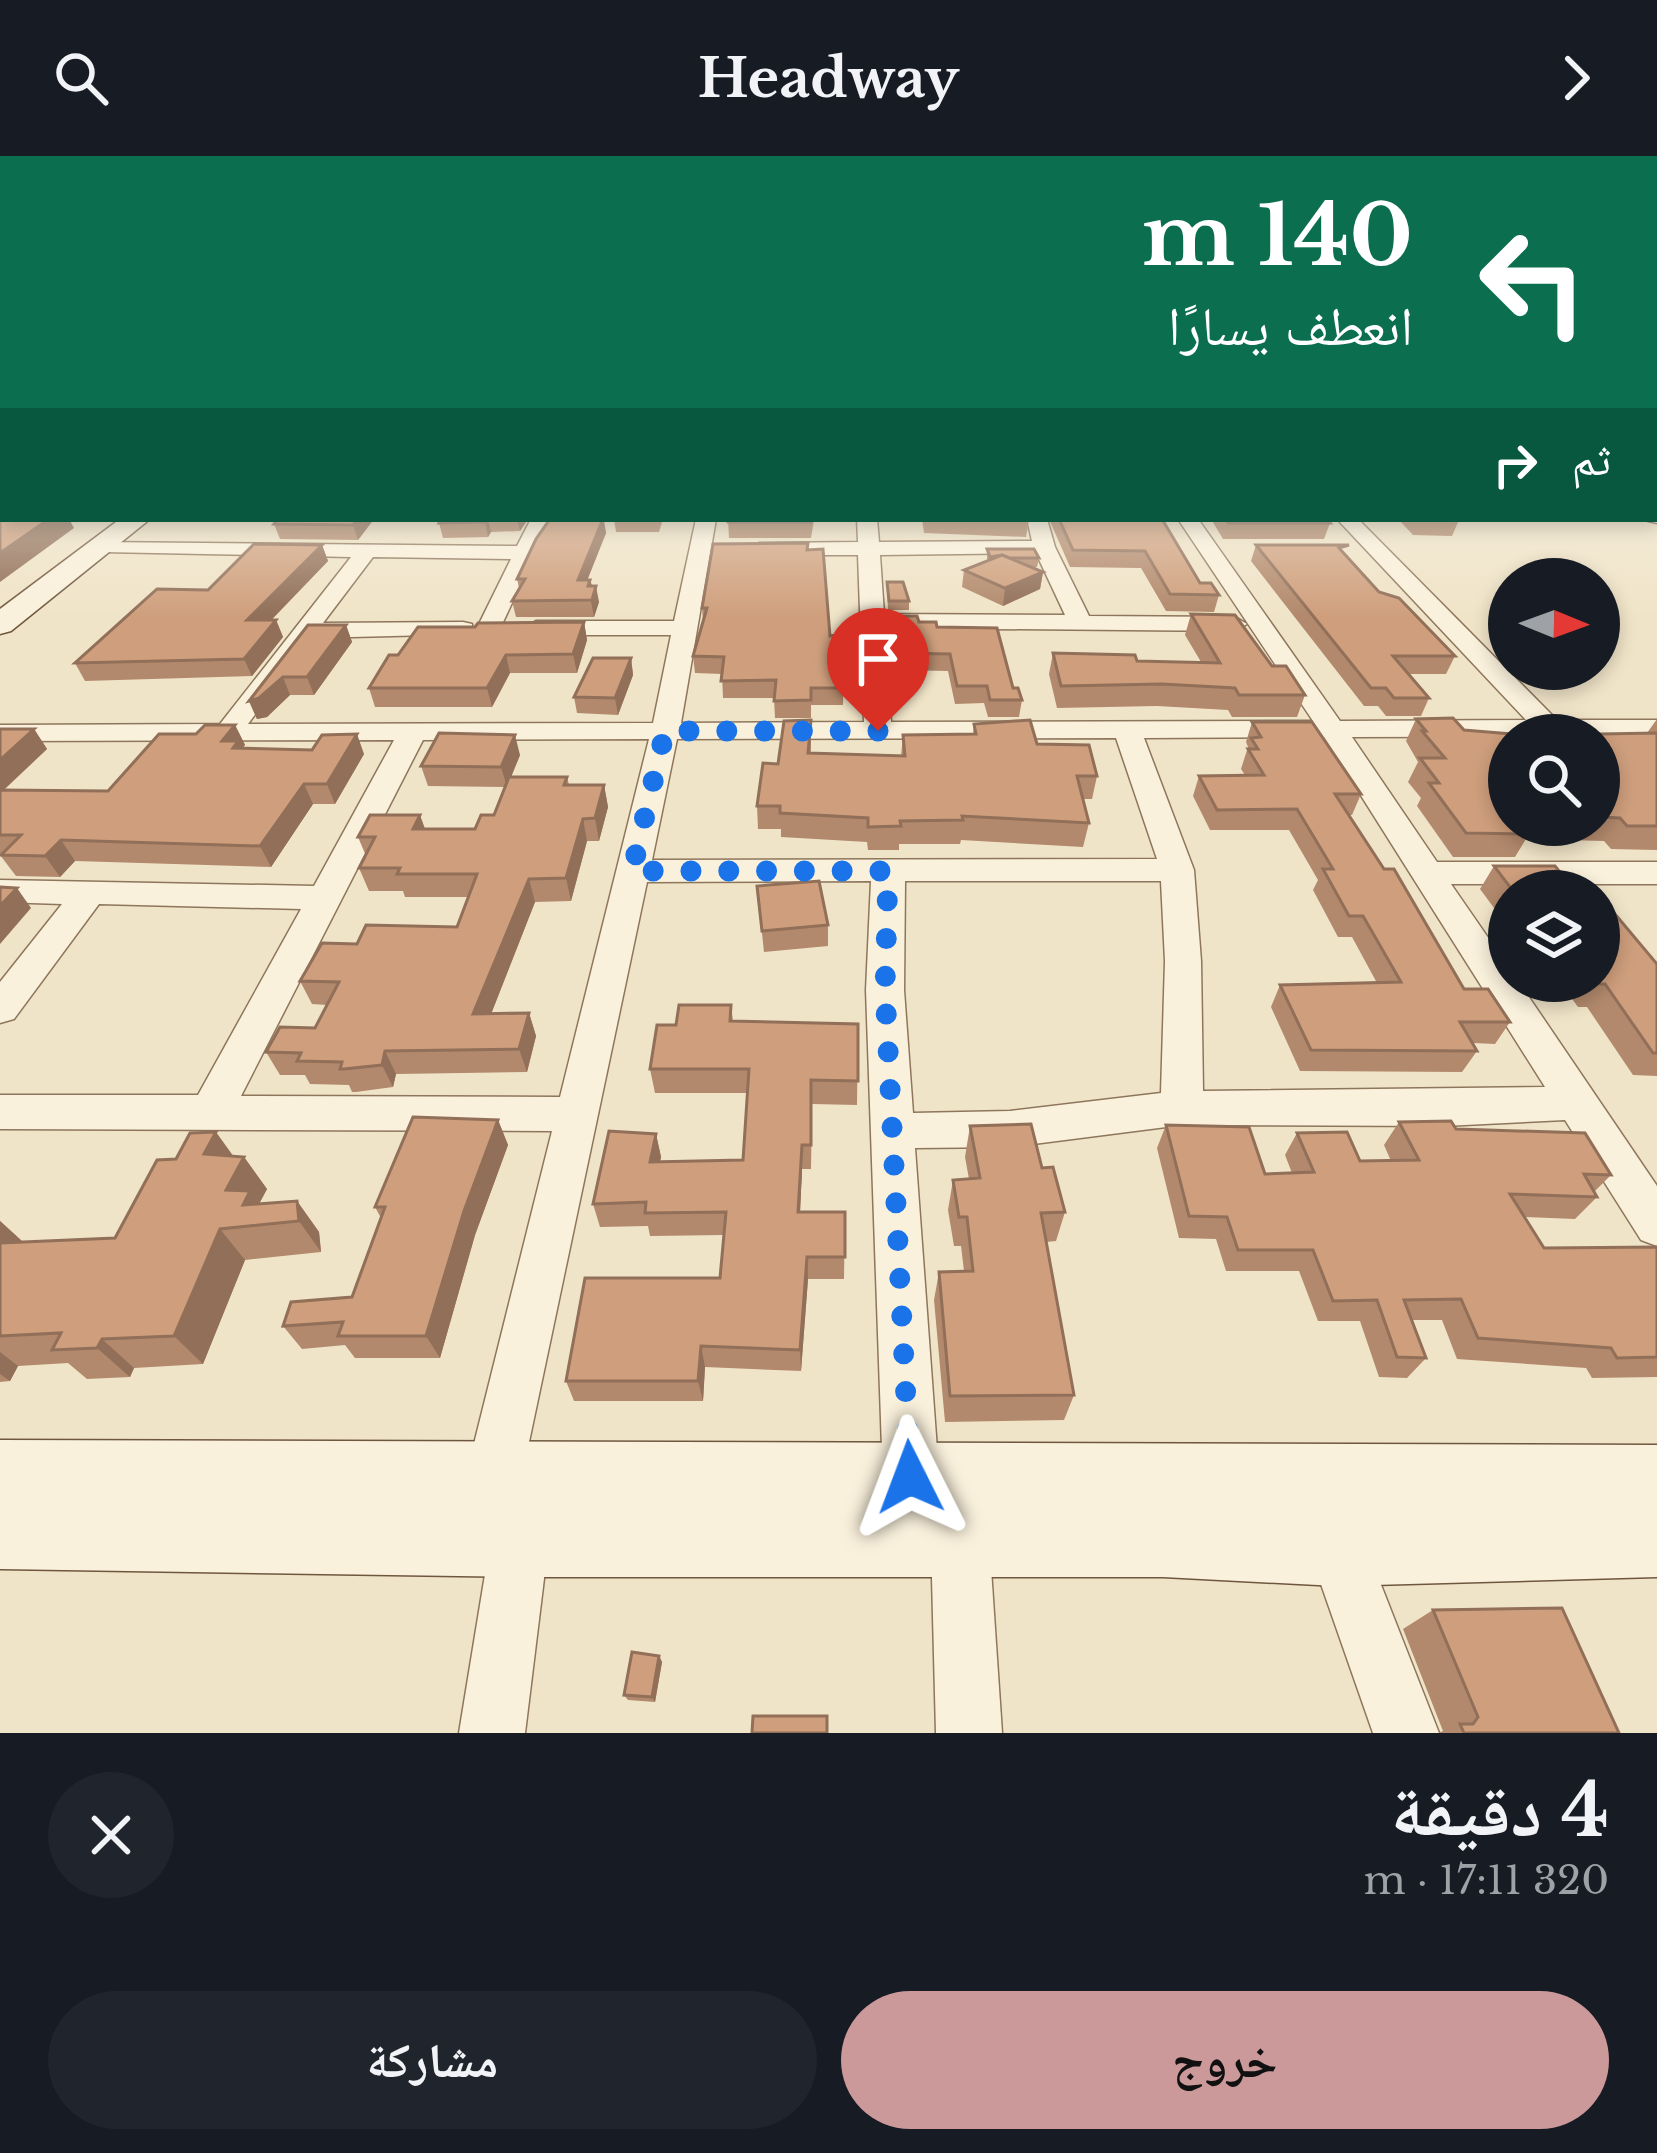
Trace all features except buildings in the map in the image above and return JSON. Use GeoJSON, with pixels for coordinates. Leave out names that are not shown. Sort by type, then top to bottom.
{"type":"FeatureCollection","features":[{"type":"Feature","properties":{"kind":"street"},"geometry":{"type":"LineString","coordinates":[[0,624],[133,522]]}},
{"type":"Feature","properties":{"kind":"street"},"geometry":{"type":"LineString","coordinates":[[489,628],[540,522]]}},
{"type":"Feature","properties":{"kind":"street"},"geometry":{"type":"LineString","coordinates":[[867,522],[878,731]]}},
{"type":"Feature","properties":{"kind":"street"},"geometry":{"type":"LineString","coordinates":[[1038,522],[1044,547],[1080,621]]}},
{"type":"Feature","properties":{"kind":"street"},"geometry":{"type":"LineString","coordinates":[[1191,522],[1220,550],[1260,625],[1657,1225]]}},
{"type":"Feature","properties":{"kind":"street"},"geometry":{"type":"LineString","coordinates":[[1350,522],[1535,714]]}},
{"type":"Feature","properties":{"kind":"street"},"geometry":{"type":"LineString","coordinates":[[492,1733],[507,1509],[578,1114],[665,731],[704,534],[868,549],[1044,547]]}},
{"type":"Feature","properties":{"kind":"street"},"geometry":{"type":"LineString","coordinates":[[103,546],[525,553]]}},
{"type":"Feature","properties":{"kind":"street"},"geometry":{"type":"LineString","coordinates":[[1335,551],[1377,551]]}},
{"type":"Feature","properties":{"kind":"street"},"geometry":{"type":"LineString","coordinates":[[228,732],[365,553]]}},
{"type":"Feature","properties":{"kind":"street"},"geometry":{"type":"LineString","coordinates":[[872,621],[1260,625]]}},
{"type":"Feature","properties":{"kind":"street"},"geometry":{"type":"LineString","coordinates":[[305,631],[687,628]]}},
{"type":"Feature","properties":{"kind":"street"},"geometry":{"type":"LineString","coordinates":[[1620,728],[1657,728]]}},
{"type":"Feature","properties":{"kind":"street"},"geometry":{"type":"LineString","coordinates":[[0,733],[1488,729]]}},
{"type":"Feature","properties":{"kind":"street"},"geometry":{"type":"LineString","coordinates":[[1127,730],[1177,870],[1183,961],[1182,1108]]}},
{"type":"Feature","properties":{"kind":"street"},"geometry":{"type":"LineString","coordinates":[[212,1110],[413,732]]}},
{"type":"Feature","properties":{"kind":"street"},"geometry":{"type":"LineString","coordinates":[[632,871],[1177,870]]}},
{"type":"Feature","properties":{"kind":"street"},"geometry":{"type":"LineString","coordinates":[[888,871],[885,990],[910,1477]]}},
{"type":"Feature","properties":{"kind":"street"},"geometry":{"type":"LineString","coordinates":[[1427,873],[1657,873]]}},
{"type":"Feature","properties":{"kind":"street"},"geometry":{"type":"LineString","coordinates":[[0,891],[324,898]]}},
{"type":"Feature","properties":{"kind":"street"},"geometry":{"type":"LineString","coordinates":[[0,1009],[89,893]]}},
{"type":"Feature","properties":{"kind":"street"},"geometry":{"type":"LineString","coordinates":[[894,1131],[1010,1129],[1182,1108],[1444,1109],[1577,1103]]}},
{"type":"Feature","properties":{"kind":"street"},"geometry":{"type":"LineString","coordinates":[[0,1112],[578,1114]]}},
{"type":"Feature","properties":{"kind":"street"},"geometry":{"type":"LineString","coordinates":[[0,1477],[960,1539],[1163,1538],[1337,1547],[1657,1538]]}},
{"type":"Feature","properties":{"kind":"street"},"geometry":{"type":"LineString","coordinates":[[0,1530],[507,1509],[910,1477],[1657,1482]]}},
{"type":"Feature","properties":{"kind":"street"},"geometry":{"type":"LineString","coordinates":[[960,1539],[969,1733]]}},
{"type":"Feature","properties":{"kind":"street"},"geometry":{"type":"LineString","coordinates":[[1337,1547],[1406,1733]]}},
{"type":"Feature","properties":{"kind":"route"},"geometry":{"type":"LineString","coordinates":[[878,731],[665,731],[632,871],[888,871],[885,990],[910,1477]]}}]}
